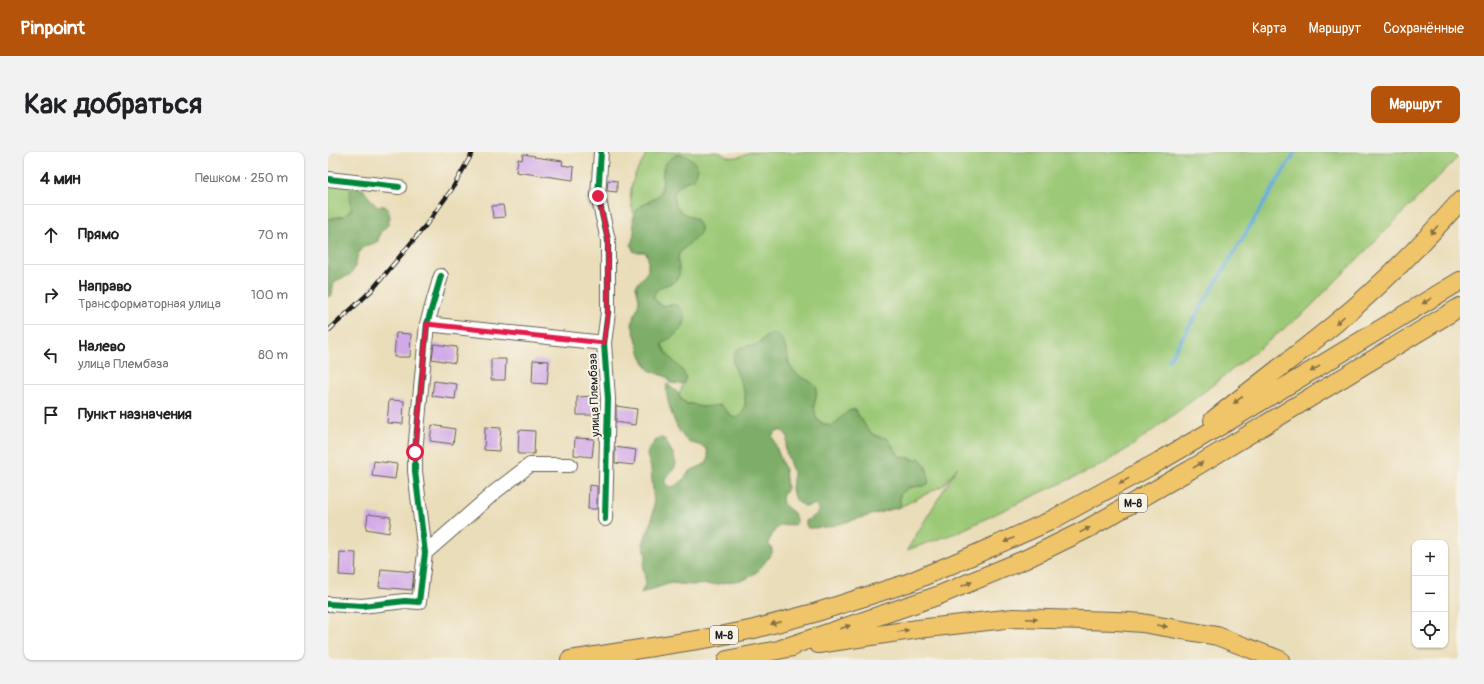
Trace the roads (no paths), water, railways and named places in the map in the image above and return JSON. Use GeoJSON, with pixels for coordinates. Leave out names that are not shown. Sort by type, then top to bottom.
{"type":"FeatureCollection","features":[{"type":"Feature","properties":{"kind":"main road","name":"М-8"},"geometry":{"type":"LineString","coordinates":[[1158,462],[1338,322],[1430,235],[1460,201]]}},
{"type":"Feature","properties":{"kind":"main road","name":"М-8"},"geometry":{"type":"LineString","coordinates":[[570,660],[754,629],[814,613],[908,583],[1048,522],[1158,462],[1460,281]]}},
{"type":"Feature","properties":{"kind":"main road","name":"М-8"},"geometry":{"type":"LineString","coordinates":[[726,660],[781,649],[937,596],[1026,559],[1080,532],[1190,470],[1460,307]]}},
{"type":"Feature","properties":{"kind":"main road"},"geometry":{"type":"LineString","coordinates":[[781,649],[849,641],[918,629],[1014,618],[1142,623],[1217,636],[1280,660]]}},
{"type":"Feature","properties":{"kind":"street","name":"улица Плембаза"},"geometry":{"type":"LineString","coordinates":[[601,152],[598,196],[608,240],[608,312],[604,343],[608,399],[605,518]]}},
{"type":"Feature","properties":{"kind":"street"},"geometry":{"type":"LineString","coordinates":[[328,179],[398,187]]}},
{"type":"Feature","properties":{"kind":"street"},"geometry":{"type":"LineString","coordinates":[[328,604],[362,606],[405,601],[419,602],[425,553],[415,471],[415,452],[427,324],[442,276]]}},
{"type":"Feature","properties":{"kind":"street"},"geometry":{"type":"LineString","coordinates":[[427,324],[604,343]]}},
{"type":"Feature","properties":{"kind":"street"},"geometry":{"type":"LineString","coordinates":[[425,553],[496,491],[530,465],[570,465]]}},
{"type":"Feature","properties":{"kind":"waterway"},"geometry":{"type":"LineString","coordinates":[[1169,360],[1295,152]]}},
{"type":"Feature","properties":{"kind":"railway"},"geometry":{"type":"LineString","coordinates":[[328,331],[372,290],[426,225],[452,189],[473,152]]}}]}
